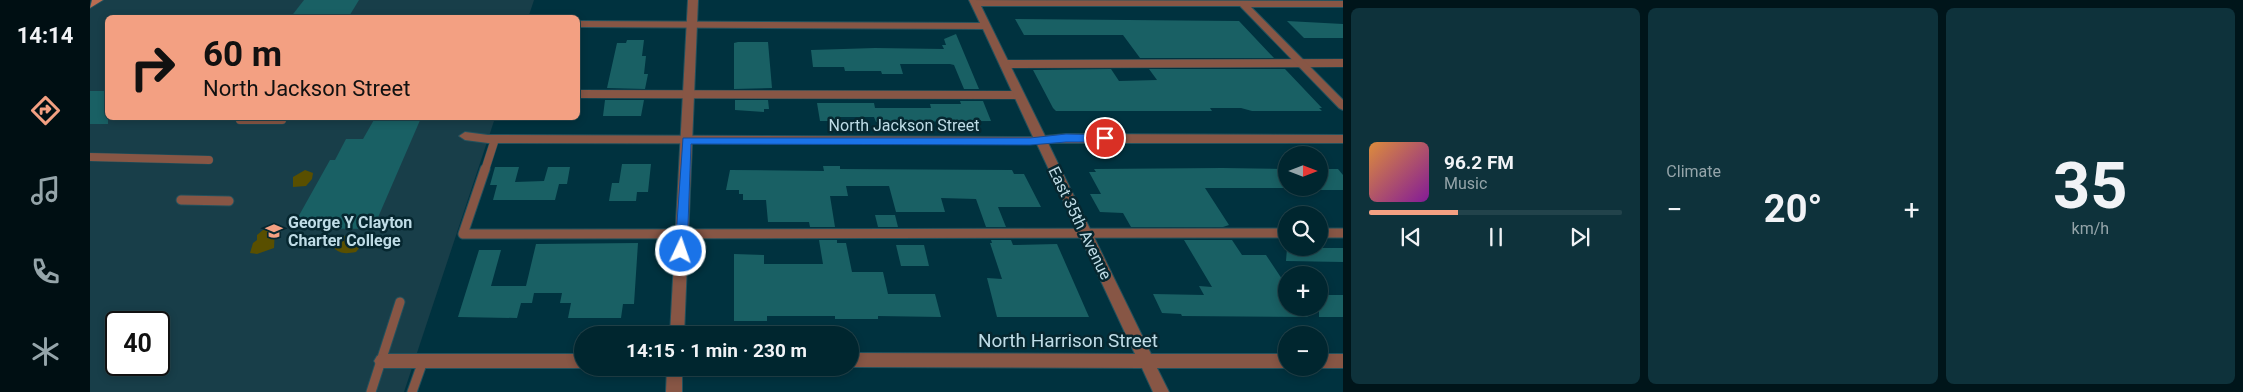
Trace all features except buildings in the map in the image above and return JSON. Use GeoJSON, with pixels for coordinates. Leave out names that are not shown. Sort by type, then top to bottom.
{"type":"FeatureCollection","features":[{"type":"Feature","properties":{"kind":"main road"},"geometry":{"type":"LineString","coordinates":[[90,5],[98,0]]}},
{"type":"Feature","properties":{"kind":"street"},"geometry":{"type":"LineString","coordinates":[[677,326],[693,0]]}},
{"type":"Feature","properties":{"kind":"street"},"geometry":{"type":"LineString","coordinates":[[975,2],[1343,4]]}},
{"type":"Feature","properties":{"kind":"street","name":"East 35th Avenue"},"geometry":{"type":"LineString","coordinates":[[975,2],[1161,392]]}},
{"type":"Feature","properties":{"kind":"street"},"geometry":{"type":"LineString","coordinates":[[1242,2],[1343,106]]}},
{"type":"Feature","properties":{"kind":"street"},"geometry":{"type":"LineString","coordinates":[[580,24],[986,26]]}},
{"type":"Feature","properties":{"kind":"street","name":"North Jackson Street"},"geometry":{"type":"LineString","coordinates":[[465,136],[495,139],[686,141],[1041,141],[1066,138],[1343,139]]}},
{"type":"Feature","properties":{"kind":"street","name":"North Harrison Street"},"geometry":{"type":"LineString","coordinates":[[859,360],[1278,361]]}},
{"type":"Feature","properties":{"kind":"street"},"geometry":{"type":"LineString","coordinates":[[382,362],[574,361]]}},
{"type":"Feature","properties":{"kind":"street"},"geometry":{"type":"LineString","coordinates":[[1328,361],[1343,362]]}},
{"type":"Feature","properties":{"kind":"street"},"geometry":{"type":"LineString","coordinates":[[674,392],[675,376]]}},
{"type":"Feature","properties":{"kind":"lane"},"geometry":{"type":"LineString","coordinates":[[1004,64],[1343,63]]}},
{"type":"Feature","properties":{"kind":"lane"},"geometry":{"type":"LineString","coordinates":[[580,94],[1019,95]]}},
{"type":"Feature","properties":{"kind":"lane"},"geometry":{"type":"LineString","coordinates":[[240,120],[282,120]]}},
{"type":"Feature","properties":{"kind":"lane"},"geometry":{"type":"LineString","coordinates":[[495,139],[462,234],[1278,233]]}},
{"type":"Feature","properties":{"kind":"lane"},"geometry":{"type":"LineString","coordinates":[[90,157],[209,160]]}},
{"type":"Feature","properties":{"kind":"lane"},"geometry":{"type":"LineString","coordinates":[[181,200],[229,201]]}},
{"type":"Feature","properties":{"kind":"lane"},"geometry":{"type":"LineString","coordinates":[[1328,233],[1343,233]]}},
{"type":"Feature","properties":{"kind":"lane"},"geometry":{"type":"LineString","coordinates":[[372,392],[400,302]]}},
{"type":"Feature","properties":{"kind":"lane"},"geometry":{"type":"LineString","coordinates":[[412,392],[423,362]]}},
{"type":"Feature","properties":{"kind":"shaded area","name":"George Y Clayton Charter College"},"geometry":{"type":"Polygon","coordinates":[[[98,0],[534,0],[529,15],[105,15],[105,120],[494,120],[404,392],[90,392],[90,5],[98,0]]]}},
{"type":"Feature","properties":{"kind":"shaded area"},"geometry":{"type":"Polygon","coordinates":[[[305,170],[313,173],[312,179],[306,186],[293,187],[293,177],[305,170]]]}},
{"type":"Feature","properties":{"kind":"shaded area"},"geometry":{"type":"Polygon","coordinates":[[[269,225],[275,229],[274,248],[257,254],[250,253],[253,243],[257,240],[257,235],[269,225]]]}},
{"type":"Feature","properties":{"kind":"shaded area"},"geometry":{"type":"Polygon","coordinates":[[[352,234],[362,236],[364,242],[356,252],[343,253],[333,247],[341,237],[352,234]]]}},
{"type":"Feature","properties":{"kind":"place","name":"George Y Clayton Charter College"},"geometry":{"type":"Point","coordinates":[274,231]}},
{"type":"Feature","properties":{"kind":"route"},"geometry":{"type":"LineString","coordinates":[[681,251],[686,141],[1041,141],[1066,138],[1105,138]]}}]}
